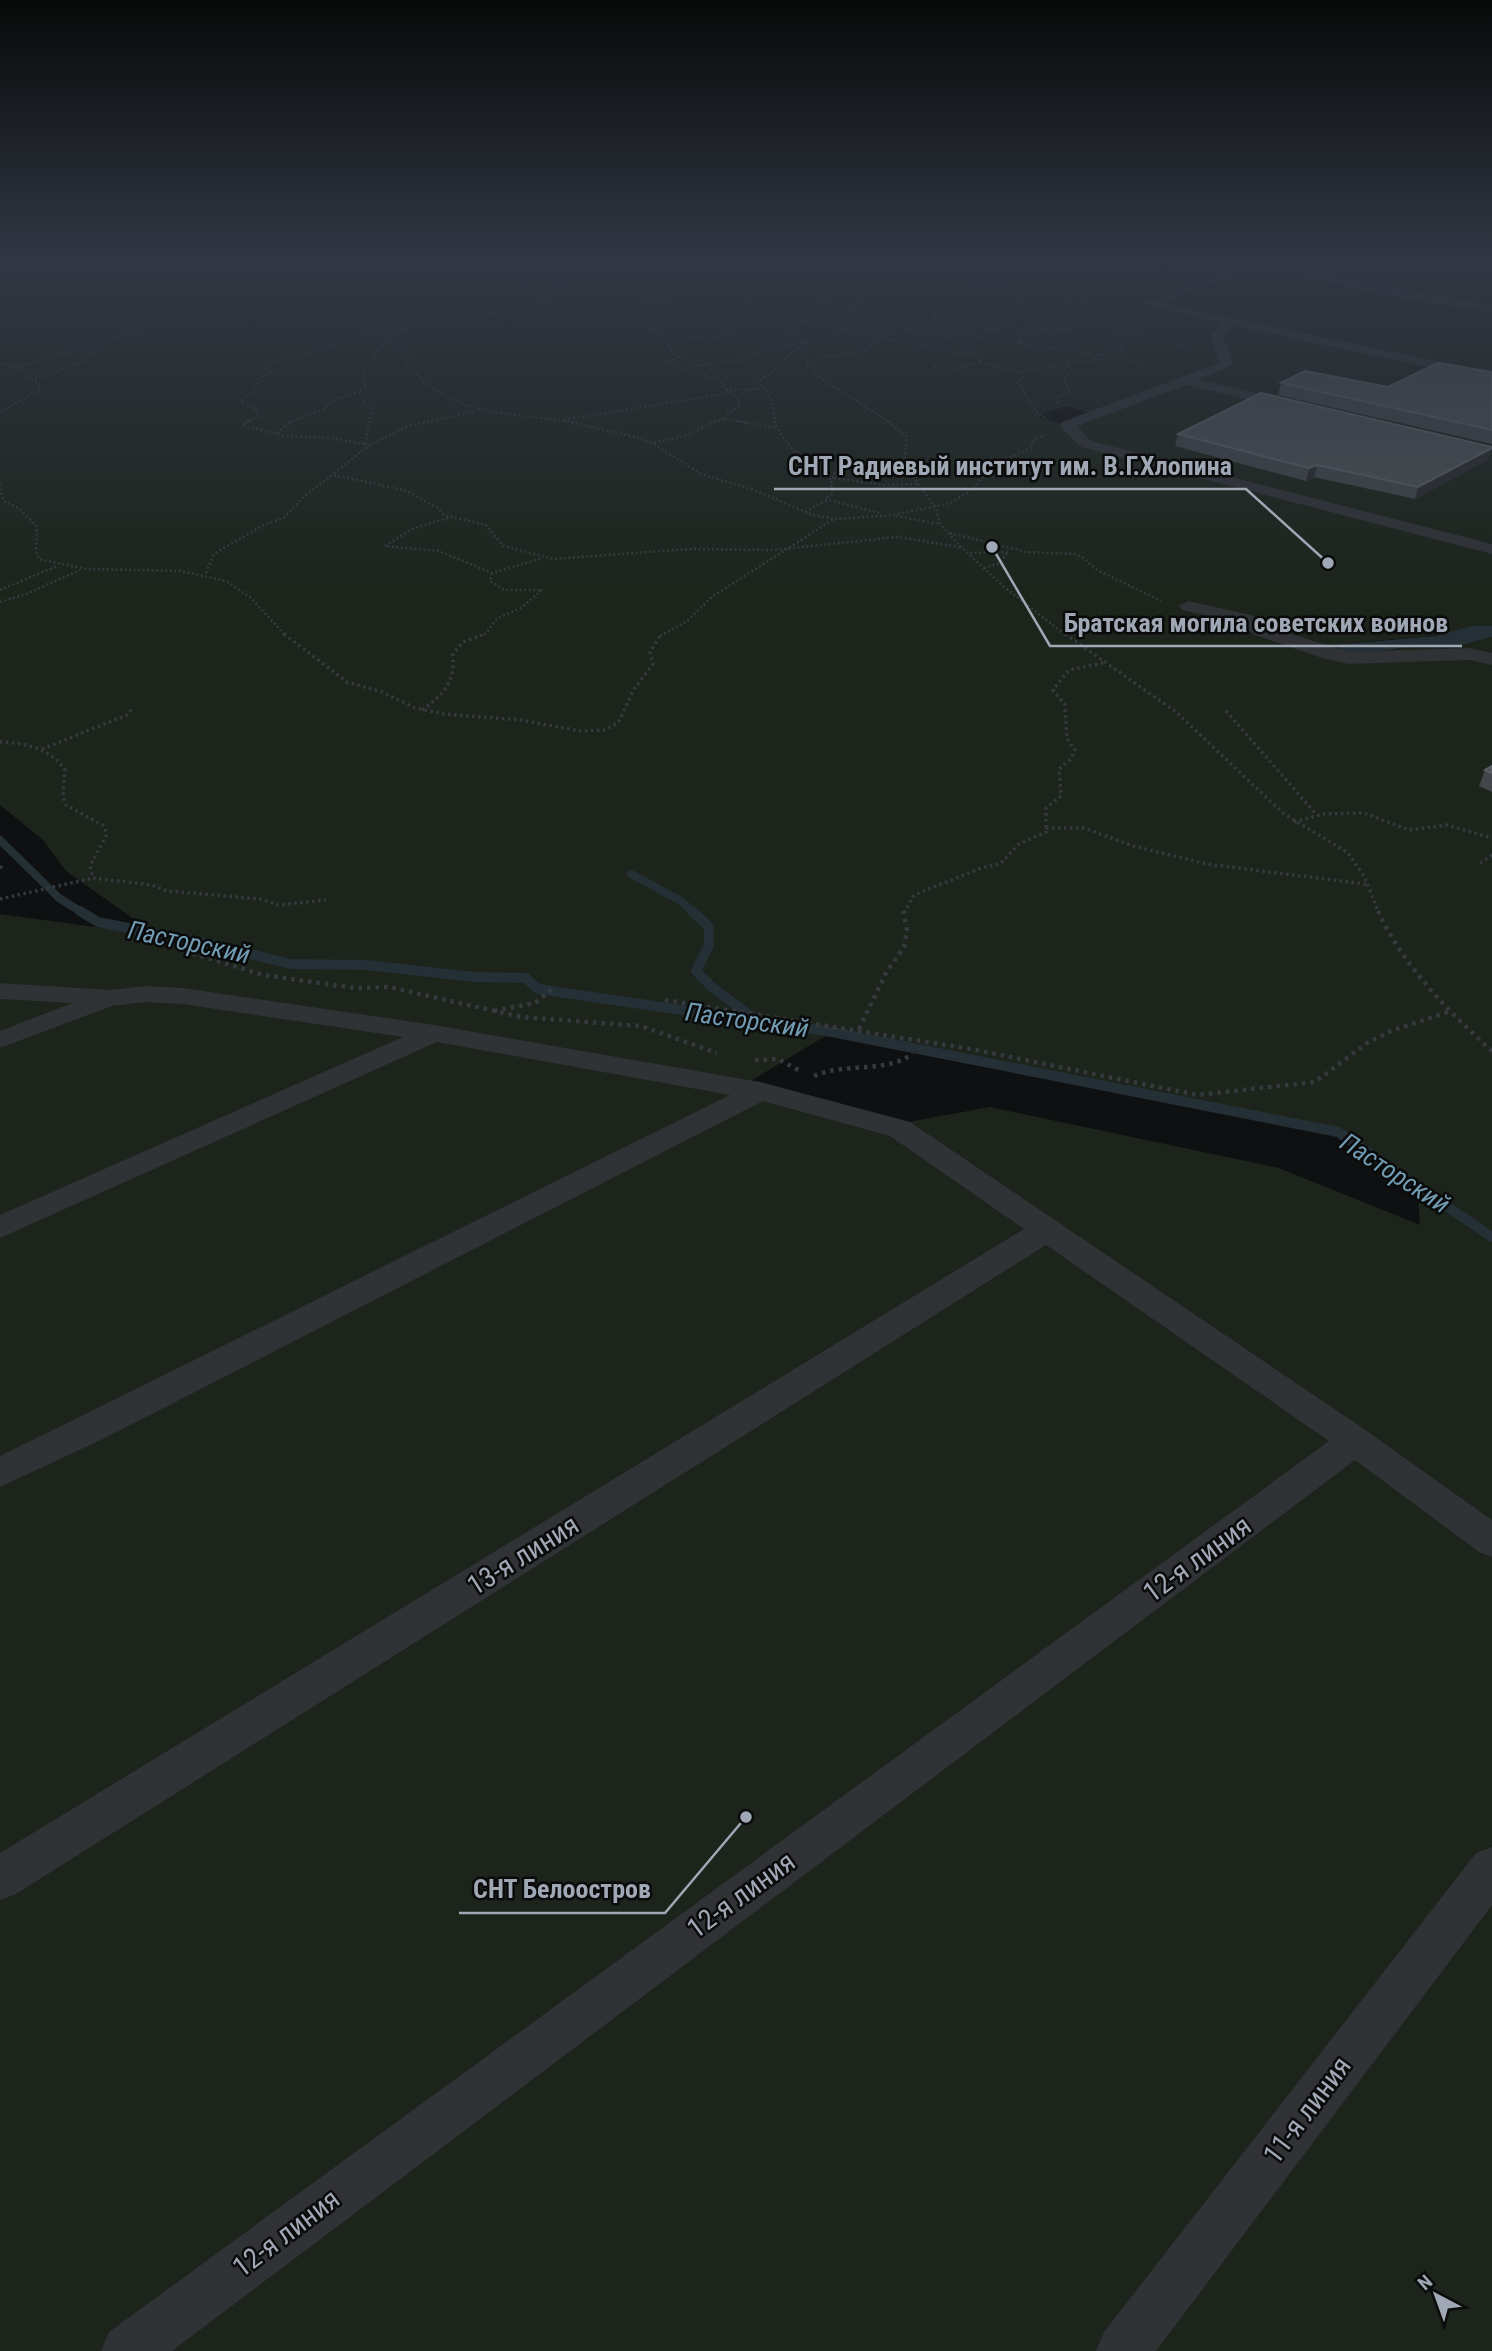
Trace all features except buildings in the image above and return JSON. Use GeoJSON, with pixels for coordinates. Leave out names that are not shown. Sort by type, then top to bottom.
{"type":"FeatureCollection","features":[{"type":"Feature","properties":{"kind":"street"},"geometry":{"type":"LineString","coordinates":[[1216,369],[1068,426],[1086,444],[1492,550]]}},
{"type":"Feature","properties":{"kind":"street"},"geometry":{"type":"LineString","coordinates":[[1452,369],[1492,377]]}},
{"type":"Feature","properties":{"kind":"street"},"geometry":{"type":"LineString","coordinates":[[1187,381],[1306,409]]}},
{"type":"Feature","properties":{"kind":"street"},"geometry":{"type":"LineString","coordinates":[[1188,607],[1244,619],[1262,631],[1329,654],[1348,657],[1469,654],[1492,659]]}},
{"type":"Feature","properties":{"kind":"street"},"geometry":{"type":"LineString","coordinates":[[0,991],[111,998],[145,994],[182,996],[434,1033],[760,1091],[900,1129],[1354,1441],[1492,1541]]}},
{"type":"Feature","properties":{"kind":"street"},"geometry":{"type":"LineString","coordinates":[[0,1040],[111,998]]}},
{"type":"Feature","properties":{"kind":"street"},"geometry":{"type":"LineString","coordinates":[[0,1227],[434,1033]]}},
{"type":"Feature","properties":{"kind":"street"},"geometry":{"type":"LineString","coordinates":[[0,1472],[103,1423],[760,1091]]}},
{"type":"Feature","properties":{"kind":"street","name":"13-я линия"},"geometry":{"type":"LineString","coordinates":[[0,1878],[1045,1231]]}},
{"type":"Feature","properties":{"kind":"street","name":"12-я линия"},"geometry":{"type":"LineString","coordinates":[[128,2351],[1354,1441]]}},
{"type":"Feature","properties":{"kind":"street","name":"11-я линия"},"geometry":{"type":"LineString","coordinates":[[1123,2351],[1492,1869]]}},
{"type":"Feature","properties":{"kind":"path"},"geometry":{"type":"LineString","coordinates":[[0,412],[38,391],[40,386],[35,379],[20,369]]}},
{"type":"Feature","properties":{"kind":"path"},"geometry":{"type":"LineString","coordinates":[[35,379],[69,369]]}},
{"type":"Feature","properties":{"kind":"path"},"geometry":{"type":"LineString","coordinates":[[265,369],[271,371],[260,378],[256,388],[241,402],[256,409],[258,416],[242,425],[298,438],[330,438],[370,445]]}},
{"type":"Feature","properties":{"kind":"path"},"geometry":{"type":"LineString","coordinates":[[277,433],[290,422],[330,406],[335,399],[365,388],[366,369]]}},
{"type":"Feature","properties":{"kind":"path"},"geometry":{"type":"LineString","coordinates":[[411,369],[424,383],[476,410],[560,421],[652,443],[683,466],[702,475],[759,492],[813,516],[834,519],[893,516],[951,503],[974,488],[990,465],[1032,448],[1031,442],[1034,439],[1068,426]]}},
{"type":"Feature","properties":{"kind":"path"},"geometry":{"type":"LineString","coordinates":[[683,369],[723,382],[727,391],[740,404],[725,415],[725,419]]}},
{"type":"Feature","properties":{"kind":"path"},"geometry":{"type":"LineString","coordinates":[[694,369],[696,373]]}},
{"type":"Feature","properties":{"kind":"path"},"geometry":{"type":"LineString","coordinates":[[776,369],[764,375],[757,383],[774,402],[777,428],[814,471],[832,480],[882,485],[918,484]]}},
{"type":"Feature","properties":{"kind":"path"},"geometry":{"type":"LineString","coordinates":[[812,369],[817,375],[899,428],[907,437],[904,465],[936,508],[940,524]]}},
{"type":"Feature","properties":{"kind":"path"},"geometry":{"type":"LineString","coordinates":[[1012,369],[1022,371],[1035,369]]}},
{"type":"Feature","properties":{"kind":"path"},"geometry":{"type":"LineString","coordinates":[[1067,408],[1057,403],[1056,397],[1070,392],[1064,379],[1070,369]]}},
{"type":"Feature","properties":{"kind":"path"},"geometry":{"type":"LineString","coordinates":[[1152,369],[1187,381]]}},
{"type":"Feature","properties":{"kind":"path"},"geometry":{"type":"LineString","coordinates":[[1022,371],[1024,376],[1017,381],[1038,414],[1068,426]]}},
{"type":"Feature","properties":{"kind":"path"},"geometry":{"type":"LineString","coordinates":[[560,421],[577,416],[666,405],[727,391],[764,389]]}},
{"type":"Feature","properties":{"kind":"path"},"geometry":{"type":"LineString","coordinates":[[358,392],[364,398],[363,403],[372,409],[365,445]]}},
{"type":"Feature","properties":{"kind":"path"},"geometry":{"type":"LineString","coordinates":[[206,573],[214,554],[262,526],[285,517],[301,499],[370,445],[407,426],[463,416],[476,410]]}},
{"type":"Feature","properties":{"kind":"path"},"geometry":{"type":"LineString","coordinates":[[652,443],[685,436],[709,423],[725,419],[777,428]]}},
{"type":"Feature","properties":{"kind":"path"},"geometry":{"type":"LineString","coordinates":[[806,512],[833,493],[832,480],[840,460]]}},
{"type":"Feature","properties":{"kind":"path"},"geometry":{"type":"LineString","coordinates":[[334,474],[407,491],[438,508],[440,513],[486,525],[503,546],[544,558],[632,555],[679,550],[788,548],[897,537],[961,547]]}},
{"type":"Feature","properties":{"kind":"path"},"geometry":{"type":"LineString","coordinates":[[0,484],[3,501],[18,508],[37,527],[36,551],[39,559],[57,566],[81,569],[147,568],[206,573],[234,584],[251,596],[304,652],[349,683],[385,693],[404,705],[421,710],[520,720],[564,731],[614,726],[625,712],[634,687],[648,674],[653,664],[650,652],[661,634],[686,622],[713,596],[834,519]]}},
{"type":"Feature","properties":{"kind":"path"},"geometry":{"type":"LineString","coordinates":[[827,499],[867,512],[940,524],[984,568],[1076,643],[1108,662],[1176,712],[1294,822],[1324,835],[1355,861],[1367,884],[1374,907],[1399,949],[1448,1012],[1492,1051]]}},
{"type":"Feature","properties":{"kind":"path"},"geometry":{"type":"LineString","coordinates":[[456,517],[437,519],[395,537],[385,546],[439,551],[492,573],[544,558]]}},
{"type":"Feature","properties":{"kind":"path"},"geometry":{"type":"LineString","coordinates":[[950,533],[1026,552],[1074,554],[1097,570],[1153,597],[1188,607]]}},
{"type":"Feature","properties":{"kind":"path"},"geometry":{"type":"LineString","coordinates":[[984,568],[1000,563],[1012,548]]}},
{"type":"Feature","properties":{"kind":"path"},"geometry":{"type":"LineString","coordinates":[[968,552],[980,555],[1007,552]]}},
{"type":"Feature","properties":{"kind":"path"},"geometry":{"type":"LineString","coordinates":[[0,590],[57,566]]}},
{"type":"Feature","properties":{"kind":"path"},"geometry":{"type":"LineString","coordinates":[[0,602],[26,594],[81,569]]}},
{"type":"Feature","properties":{"kind":"path"},"geometry":{"type":"LineString","coordinates":[[421,710],[449,689],[454,677],[453,654],[463,642],[485,634],[498,618],[521,608],[542,590],[504,590],[490,581],[492,573]]}},
{"type":"Feature","properties":{"kind":"path"},"geometry":{"type":"LineString","coordinates":[[858,1030],[886,973],[904,947],[906,930],[903,910],[914,895],[981,868],[1000,864],[1019,844],[1046,832],[1046,808],[1061,796],[1059,769],[1071,759],[1075,750],[1067,739],[1065,705],[1053,690],[1069,670],[1108,662]]}},
{"type":"Feature","properties":{"kind":"path"},"geometry":{"type":"LineString","coordinates":[[41,750],[127,715],[133,707]]}},
{"type":"Feature","properties":{"kind":"path"},"geometry":{"type":"LineString","coordinates":[[1226,711],[1317,815]]}},
{"type":"Feature","properties":{"kind":"path"},"geometry":{"type":"LineString","coordinates":[[0,742],[21,742],[41,750],[63,768],[67,777],[61,795],[66,806],[104,826],[107,834],[105,841],[89,861],[93,878]]}},
{"type":"Feature","properties":{"kind":"path"},"geometry":{"type":"LineString","coordinates":[[1294,822],[1317,815],[1364,813],[1409,830],[1447,825],[1492,838]]}},
{"type":"Feature","properties":{"kind":"path"},"geometry":{"type":"LineString","coordinates":[[1046,828],[1084,828],[1133,845],[1207,864],[1367,884]]}},
{"type":"Feature","properties":{"kind":"path"},"geometry":{"type":"LineString","coordinates":[[1480,863],[1492,855]]}},
{"type":"Feature","properties":{"kind":"path"},"geometry":{"type":"LineString","coordinates":[[0,899],[93,878],[152,885],[167,891],[260,899],[278,905],[326,900]]}},
{"type":"Feature","properties":{"kind":"path"},"geometry":{"type":"LineString","coordinates":[[152,941],[263,975],[355,988],[389,987],[521,1017],[641,1026],[728,1057]]}},
{"type":"Feature","properties":{"kind":"path"},"geometry":{"type":"LineString","coordinates":[[494,1011],[534,1004],[555,987]]}},
{"type":"Feature","properties":{"kind":"path"},"geometry":{"type":"LineString","coordinates":[[665,1000],[971,1049],[1197,1095],[1315,1082],[1367,1043],[1391,1031],[1448,1012]]}},
{"type":"Feature","properties":{"kind":"path"},"geometry":{"type":"LineString","coordinates":[[754,1060],[768,1057],[778,1059],[811,1078],[822,1072],[844,1067],[897,1065],[913,1054]]}},
{"type":"Feature","properties":{"kind":"shaded area"},"geometry":{"type":"Polygon","coordinates":[[[0,369],[1492,369],[1492,626],[1432,636],[1343,644],[1339,647],[1373,653],[1400,648],[1459,646],[1492,637],[1492,2351],[0,2351],[0,914],[140,933],[131,917],[66,871],[43,840],[0,805],[0,369]],[[1066,406],[1037,416],[1066,426],[1095,414],[1066,406]],[[832,1032],[741,1087],[886,1126],[990,1107],[1279,1168],[1420,1225],[1417,1187],[1338,1132],[832,1032]]]}},
{"type":"Feature","properties":{"kind":"shaded area"},"geometry":{"type":"Polygon","coordinates":[[[1472,626],[1492,626],[1492,637],[1459,646],[1400,648],[1345,654],[1337,650],[1343,644],[1435,636],[1472,626]]]}},
{"type":"Feature","properties":{"kind":"waterway","name":"Пасторский"},"geometry":{"type":"LineString","coordinates":[[0,840],[59,898],[83,913]]}},
{"type":"Feature","properties":{"kind":"waterway"},"geometry":{"type":"LineString","coordinates":[[631,874],[681,901],[694,913]]}},
{"type":"Feature","properties":{"kind":"waterway","name":"Пасторский"},"geometry":{"type":"LineString","coordinates":[[80,911],[98,922],[214,945],[291,964],[366,965],[474,977],[526,978],[538,989],[832,1032],[1338,1132],[1492,1237]]}},
{"type":"Feature","properties":{"kind":"waterway"},"geometry":{"type":"LineString","coordinates":[[692,911],[709,927],[709,945],[696,971],[713,988],[755,1019]]}},
{"type":"Feature","properties":{"kind":"place","name":"Братская могила советских воинов"},"geometry":{"type":"Point","coordinates":[992,547]}},
{"type":"Feature","properties":{"kind":"place","name":"СНТ Радиевый институт им. В.Г.Хлопина"},"geometry":{"type":"Point","coordinates":[1328,563]}},
{"type":"Feature","properties":{"kind":"place","name":"СНТ Белоостров"},"geometry":{"type":"Point","coordinates":[746,1817]}}]}
